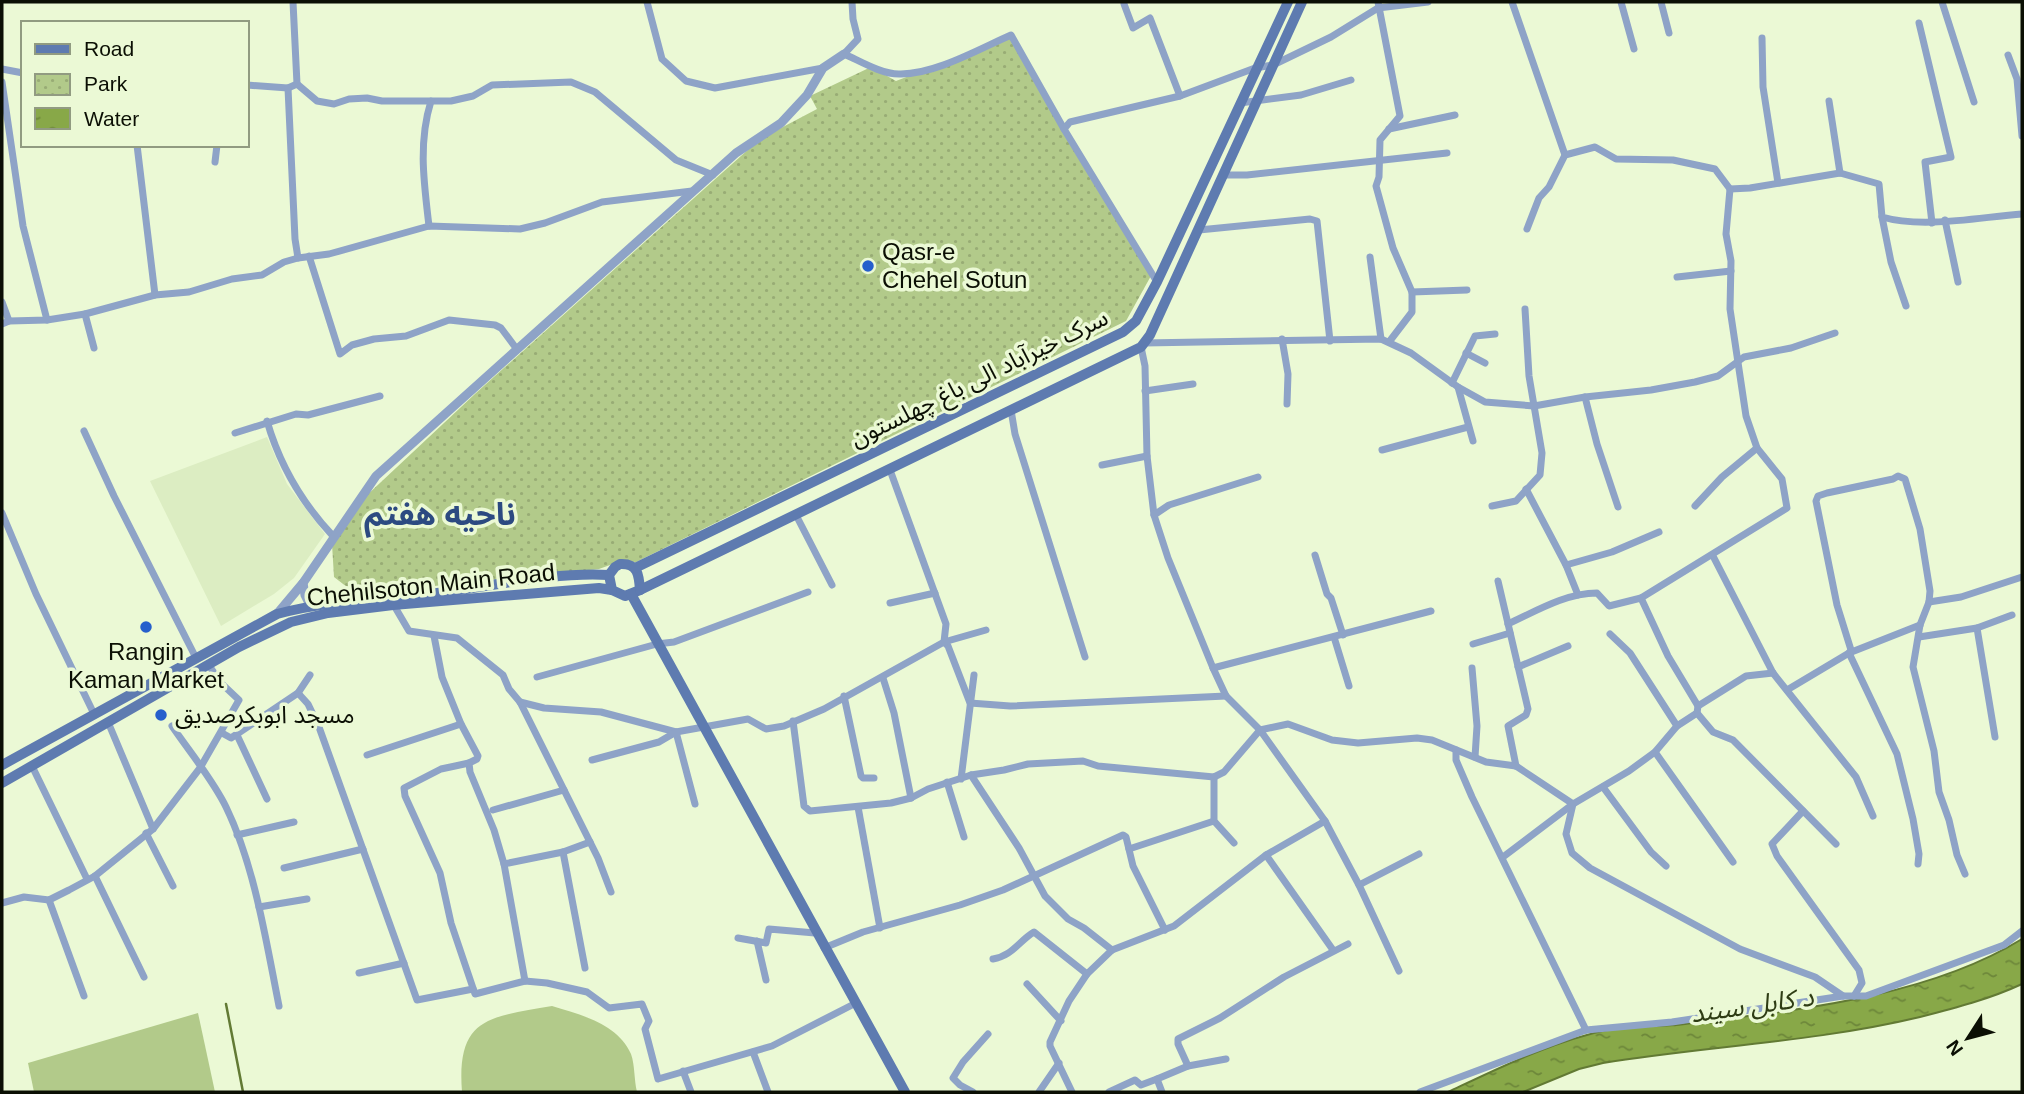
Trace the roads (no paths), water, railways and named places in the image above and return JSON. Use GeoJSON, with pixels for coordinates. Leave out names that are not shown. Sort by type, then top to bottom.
{"type":"FeatureCollection","features":[{"type":"Feature","properties":{"kind":"main road","name":"سرک خیرآباد الی باغ چهلستون"},"geometry":{"type":"LineString","coordinates":[[635,568],[1123,332],[1136,321],[1157,282],[1287,2]]}},
{"type":"Feature","properties":{"kind":"main road"},"geometry":{"type":"LineString","coordinates":[[905,1092],[657,644],[636,592],[640,578],[635,568],[620,565],[609,575],[612,590],[620,595],[636,592],[1142,345],[1199,230],[1302,2]]}},
{"type":"Feature","properties":{"kind":"main road","name":"Chehilsoton Main Road"},"geometry":{"type":"LineString","coordinates":[[2,783],[208,664],[291,622],[392,602],[565,575],[609,575]]}},
{"type":"Feature","properties":{"kind":"main road","name":"Chehilsoton Main Road"},"geometry":{"type":"LineString","coordinates":[[2,765],[277,614],[310,605],[599,588],[612,590]]}},
{"type":"Feature","properties":{"kind":"street"},"geometry":{"type":"LineString","coordinates":[[293,2],[298,84],[317,101],[334,104],[349,99],[367,98],[382,101],[451,101],[473,96],[492,85],[571,82],[595,92],[676,160],[713,175]]}},
{"type":"Feature","properties":{"kind":"street"},"geometry":{"type":"LineString","coordinates":[[647,2],[662,59],[686,81],[715,88],[823,68],[844,54],[858,39],[852,2]]}},
{"type":"Feature","properties":{"kind":"street"},"geometry":{"type":"LineString","coordinates":[[1064,129],[1070,122],[1180,96],[1255,68],[1273,65],[1331,37],[1378,5],[1428,2]]}},
{"type":"Feature","properties":{"kind":"street"},"geometry":{"type":"LineString","coordinates":[[1512,2],[1565,155],[1549,187],[1539,198],[1527,229]]}},
{"type":"Feature","properties":{"kind":"street"},"geometry":{"type":"LineString","coordinates":[[1621,2],[1634,49]]}},
{"type":"Feature","properties":{"kind":"street"},"geometry":{"type":"LineString","coordinates":[[1661,2],[1669,33]]}},
{"type":"Feature","properties":{"kind":"street"},"geometry":{"type":"LineString","coordinates":[[1942,2],[1974,102]]}},
{"type":"Feature","properties":{"kind":"street"},"geometry":{"type":"LineString","coordinates":[[1124,4],[1133,27],[1150,18],[1180,96]]}},
{"type":"Feature","properties":{"kind":"street"},"geometry":{"type":"LineString","coordinates":[[1378,5],[1399,116],[1380,140],[1377,186],[1393,248],[1412,292],[1412,312],[1385,340]]}},
{"type":"Feature","properties":{"kind":"street"},"geometry":{"type":"LineString","coordinates":[[1919,23],[1951,157],[1925,162],[1932,223]]}},
{"type":"Feature","properties":{"kind":"street"},"geometry":{"type":"LineString","coordinates":[[844,54],[898,75],[924,71],[1011,35],[1064,129],[1157,282]]}},
{"type":"Feature","properties":{"kind":"street"},"geometry":{"type":"LineString","coordinates":[[1762,38],[1763,88],[1778,183]]}},
{"type":"Feature","properties":{"kind":"street"},"geometry":{"type":"LineString","coordinates":[[2008,54],[2019,88],[2022,136]]}},
{"type":"Feature","properties":{"kind":"street"},"geometry":{"type":"LineString","coordinates":[[277,614],[303,583],[376,476],[736,153],[781,123],[807,95],[823,68]]}},
{"type":"Feature","properties":{"kind":"street"},"geometry":{"type":"LineString","coordinates":[[2,69],[21,73]]}},
{"type":"Feature","properties":{"kind":"street"},"geometry":{"type":"LineString","coordinates":[[1240,103],[1301,95],[1351,80]]}},
{"type":"Feature","properties":{"kind":"street"},"geometry":{"type":"LineString","coordinates":[[2,82],[23,226],[47,320]]}},
{"type":"Feature","properties":{"kind":"street"},"geometry":{"type":"LineString","coordinates":[[248,85],[288,88],[298,84]]}},
{"type":"Feature","properties":{"kind":"street"},"geometry":{"type":"LineString","coordinates":[[288,88],[298,258]]}},
{"type":"Feature","properties":{"kind":"street"},"geometry":{"type":"LineString","coordinates":[[429,226],[422,139],[431,101]]}},
{"type":"Feature","properties":{"kind":"street"},"geometry":{"type":"LineString","coordinates":[[1829,101],[1840,173]]}},
{"type":"Feature","properties":{"kind":"street"},"geometry":{"type":"LineString","coordinates":[[1389,129],[1455,115]]}},
{"type":"Feature","properties":{"kind":"street"},"geometry":{"type":"LineString","coordinates":[[137,147],[155,295]]}},
{"type":"Feature","properties":{"kind":"street"},"geometry":{"type":"LineString","coordinates":[[215,162],[217,147]]}},
{"type":"Feature","properties":{"kind":"street"},"geometry":{"type":"LineString","coordinates":[[1508,624],[1578,595],[1597,593],[1609,606],[1641,598],[1787,508],[1782,479],[1757,448],[1746,416],[1730,309],[1731,271],[1727,234],[1730,189],[1715,169],[1673,160],[1616,159],[1595,147],[1565,155]]}},
{"type":"Feature","properties":{"kind":"street"},"geometry":{"type":"LineString","coordinates":[[1223,175],[1247,175],[1447,153]]}},
{"type":"Feature","properties":{"kind":"street"},"geometry":{"type":"LineString","coordinates":[[1730,189],[1840,173],[1879,184],[1891,262],[1906,306]]}},
{"type":"Feature","properties":{"kind":"street"},"geometry":{"type":"LineString","coordinates":[[2,302],[5,323],[85,314],[155,295],[189,292],[232,279],[262,275],[284,262],[329,254],[429,226],[520,229],[545,223],[602,202],[697,190]]}},
{"type":"Feature","properties":{"kind":"street"},"geometry":{"type":"LineString","coordinates":[[1882,217],[1932,223],[2022,214]]}},
{"type":"Feature","properties":{"kind":"street"},"geometry":{"type":"LineString","coordinates":[[1199,230],[1310,219],[1317,221],[1330,341]]}},
{"type":"Feature","properties":{"kind":"street"},"geometry":{"type":"LineString","coordinates":[[1945,220],[1958,282]]}},
{"type":"Feature","properties":{"kind":"street"},"geometry":{"type":"LineString","coordinates":[[309,256],[341,354],[352,345],[406,336],[449,320],[495,325],[501,328],[516,348]]}},
{"type":"Feature","properties":{"kind":"street"},"geometry":{"type":"LineString","coordinates":[[1370,257],[1385,340]]}},
{"type":"Feature","properties":{"kind":"street"},"geometry":{"type":"LineString","coordinates":[[1677,277],[1731,271]]}},
{"type":"Feature","properties":{"kind":"street"},"geometry":{"type":"LineString","coordinates":[[1412,292],[1467,290]]}},
{"type":"Feature","properties":{"kind":"street"},"geometry":{"type":"LineString","coordinates":[[1492,506],[1512,503],[1540,475],[1542,453],[1529,376],[1525,309]]}},
{"type":"Feature","properties":{"kind":"street"},"geometry":{"type":"LineString","coordinates":[[85,314],[94,348]]}},
{"type":"Feature","properties":{"kind":"street"},"geometry":{"type":"LineString","coordinates":[[1399,971],[1359,885],[1325,821],[1260,730],[1226,696],[1213,668],[1168,558],[1154,516],[1147,456],[1142,345],[1282,339],[1385,340],[1411,353],[1455,385],[1485,402],[1534,406],[1696,382],[1718,376],[1744,357],[1791,348],[1835,333]]}},
{"type":"Feature","properties":{"kind":"street"},"geometry":{"type":"LineString","coordinates":[[1473,441],[1455,385],[1475,336],[1495,334]]}},
{"type":"Feature","properties":{"kind":"street"},"geometry":{"type":"LineString","coordinates":[[1282,339],[1288,374],[1287,404]]}},
{"type":"Feature","properties":{"kind":"street"},"geometry":{"type":"LineString","coordinates":[[1466,353],[1485,363]]}},
{"type":"Feature","properties":{"kind":"street"},"geometry":{"type":"LineString","coordinates":[[1145,391],[1193,384]]}},
{"type":"Feature","properties":{"kind":"street"},"geometry":{"type":"LineString","coordinates":[[235,433],[267,421],[296,414],[308,415],[380,396]]}},
{"type":"Feature","properties":{"kind":"street"},"geometry":{"type":"LineString","coordinates":[[1585,397],[1618,507]]}},
{"type":"Feature","properties":{"kind":"street"},"geometry":{"type":"LineString","coordinates":[[1011,410],[1015,434],[1084,657]]}},
{"type":"Feature","properties":{"kind":"street"},"geometry":{"type":"LineString","coordinates":[[267,421],[291,483],[313,515],[333,536]]}},
{"type":"Feature","properties":{"kind":"street"},"geometry":{"type":"LineString","coordinates":[[1382,450],[1468,427]]}},
{"type":"Feature","properties":{"kind":"street"},"geometry":{"type":"LineString","coordinates":[[85,430],[114,496],[197,658]]}},
{"type":"Feature","properties":{"kind":"street"},"geometry":{"type":"LineString","coordinates":[[1695,506],[1722,477],[1757,448]]}},
{"type":"Feature","properties":{"kind":"street"},"geometry":{"type":"LineString","coordinates":[[1102,465],[1147,456]]}},
{"type":"Feature","properties":{"kind":"street"},"geometry":{"type":"LineString","coordinates":[[890,470],[946,624],[944,642]]}},
{"type":"Feature","properties":{"kind":"street"},"geometry":{"type":"LineString","coordinates":[[1849,653],[1852,650],[1837,605],[1816,501],[1818,496],[1893,480],[1898,476],[1905,479],[1920,529],[1929,602],[1920,625],[1913,667],[1934,751],[1939,792],[1965,874]]}},
{"type":"Feature","properties":{"kind":"street"},"geometry":{"type":"LineString","coordinates":[[1154,516],[1169,505],[1258,477]]}},
{"type":"Feature","properties":{"kind":"street"},"geometry":{"type":"LineString","coordinates":[[1526,489],[1566,565],[1578,595]]}},
{"type":"Feature","properties":{"kind":"street"},"geometry":{"type":"LineString","coordinates":[[2,513],[36,594],[94,714]]}},
{"type":"Feature","properties":{"kind":"street"},"geometry":{"type":"LineString","coordinates":[[796,515],[832,585]]}},
{"type":"Feature","properties":{"kind":"street"},"geometry":{"type":"LineString","coordinates":[[1566,565],[1612,552],[1659,532]]}},
{"type":"Feature","properties":{"kind":"street"},"geometry":{"type":"LineString","coordinates":[[2,540],[11,537]]}},
{"type":"Feature","properties":{"kind":"street"},"geometry":{"type":"LineString","coordinates":[[1315,555],[1326,594],[1331,598],[1349,686]]}},
{"type":"Feature","properties":{"kind":"street"},"geometry":{"type":"LineString","coordinates":[[1713,556],[1773,673],[1856,777],[1873,816]]}},
{"type":"Feature","properties":{"kind":"street"},"geometry":{"type":"LineString","coordinates":[[1929,602],[1961,597],[2022,576]]}},
{"type":"Feature","properties":{"kind":"street"},"geometry":{"type":"LineString","coordinates":[[1498,581],[1528,709],[1526,715],[1508,726],[1516,766]]}},
{"type":"Feature","properties":{"kind":"street"},"geometry":{"type":"LineString","coordinates":[[303,583],[310,605]]}},
{"type":"Feature","properties":{"kind":"street"},"geometry":{"type":"LineString","coordinates":[[537,677],[657,644],[674,642],[808,592]]}},
{"type":"Feature","properties":{"kind":"street"},"geometry":{"type":"LineString","coordinates":[[890,604],[934,593]]}},
{"type":"Feature","properties":{"kind":"street"},"geometry":{"type":"LineString","coordinates":[[1641,598],[1697,710],[1713,732],[1733,740],[1836,844]]}},
{"type":"Feature","properties":{"kind":"street"},"geometry":{"type":"LineString","coordinates":[[392,602],[409,631],[457,638],[503,675],[509,689],[520,702],[590,842],[611,892]]}},
{"type":"Feature","properties":{"kind":"street"},"geometry":{"type":"LineString","coordinates":[[1213,668],[1431,611]]}},
{"type":"Feature","properties":{"kind":"street"},"geometry":{"type":"LineString","coordinates":[[1919,637],[1977,628],[2012,615]]}},
{"type":"Feature","properties":{"kind":"street"},"geometry":{"type":"LineString","coordinates":[[1787,690],[1849,653],[1920,625]]}},
{"type":"Feature","properties":{"kind":"street"},"geometry":{"type":"LineString","coordinates":[[1977,628],[1995,737]]}},
{"type":"Feature","properties":{"kind":"street"},"geometry":{"type":"LineString","coordinates":[[592,760],[659,743],[677,732],[748,719],[766,729],[784,726],[824,709],[944,642],[986,631]]}},
{"type":"Feature","properties":{"kind":"street"},"geometry":{"type":"LineString","coordinates":[[1473,643],[1510,634]]}},
{"type":"Feature","properties":{"kind":"street"},"geometry":{"type":"LineString","coordinates":[[1610,634],[1630,653],[1677,726]]}},
{"type":"Feature","properties":{"kind":"street"},"geometry":{"type":"LineString","coordinates":[[434,636],[442,677],[461,724],[478,756],[469,763],[441,769],[404,788],[405,796],[440,873],[450,923],[476,994],[525,981],[587,992],[609,1007],[642,1004],[649,1021],[645,1029],[656,1076],[660,1079],[772,1046],[855,1004]]}},
{"type":"Feature","properties":{"kind":"street"},"geometry":{"type":"LineString","coordinates":[[944,642],[948,646],[970,703]]}},
{"type":"Feature","properties":{"kind":"street"},"geometry":{"type":"LineString","coordinates":[[1518,667],[1567,646]]}},
{"type":"Feature","properties":{"kind":"street"},"geometry":{"type":"LineString","coordinates":[[1849,653],[1897,754],[1913,819],[1918,864]]}},
{"type":"Feature","properties":{"kind":"street"},"geometry":{"type":"LineString","coordinates":[[2,903],[24,897],[48,900],[91,878],[149,831],[200,768],[239,699],[221,683],[208,664]]}},
{"type":"Feature","properties":{"kind":"street"},"geometry":{"type":"LineString","coordinates":[[1472,668],[1477,726],[1475,757]]}},
{"type":"Feature","properties":{"kind":"street"},"geometry":{"type":"LineString","coordinates":[[1503,857],[1573,804],[1655,752],[1677,726],[1746,676],[1773,673]]}},
{"type":"Feature","properties":{"kind":"street"},"geometry":{"type":"LineString","coordinates":[[222,733],[231,738],[237,735],[298,693],[310,675]]}},
{"type":"Feature","properties":{"kind":"street"},"geometry":{"type":"LineString","coordinates":[[961,779],[975,675]]}},
{"type":"Feature","properties":{"kind":"street"},"geometry":{"type":"LineString","coordinates":[[883,678],[894,713],[911,798]]}},
{"type":"Feature","properties":{"kind":"street"},"geometry":{"type":"LineString","coordinates":[[298,693],[308,704],[319,727],[416,1000],[473,989]]}},
{"type":"Feature","properties":{"kind":"street"},"geometry":{"type":"LineString","coordinates":[[844,696],[861,776],[874,778]]}},
{"type":"Feature","properties":{"kind":"street"},"geometry":{"type":"LineString","coordinates":[[970,703],[1010,706],[1226,696]]}},
{"type":"Feature","properties":{"kind":"street"},"geometry":{"type":"LineString","coordinates":[[520,702],[544,708],[601,712],[677,732]]}},
{"type":"Feature","properties":{"kind":"street"},"geometry":{"type":"LineString","coordinates":[[793,721],[806,810],[858,807],[911,798],[928,789],[971,775],[1028,764],[1083,761],[1098,766],[1214,777],[1224,772],[1260,730],[1288,724],[1332,740],[1358,743],[1417,738],[1432,740],[1486,762],[1516,766],[1573,804]]}},
{"type":"Feature","properties":{"kind":"street"},"geometry":{"type":"LineString","coordinates":[[108,722],[173,886]]}},
{"type":"Feature","properties":{"kind":"street"},"geometry":{"type":"LineString","coordinates":[[367,755],[461,724]]}},
{"type":"Feature","properties":{"kind":"street"},"geometry":{"type":"LineString","coordinates":[[172,726],[225,805],[237,835],[259,907],[279,1006]]}},
{"type":"Feature","properties":{"kind":"street"},"geometry":{"type":"LineString","coordinates":[[677,732],[695,804]]}},
{"type":"Feature","properties":{"kind":"street"},"geometry":{"type":"LineString","coordinates":[[237,735],[267,799]]}},
{"type":"Feature","properties":{"kind":"street"},"geometry":{"type":"LineString","coordinates":[[1455,750],[1472,797],[1586,1030]]}},
{"type":"Feature","properties":{"kind":"street"},"geometry":{"type":"LineString","coordinates":[[1655,752],[1733,862]]}},
{"type":"Feature","properties":{"kind":"street"},"geometry":{"type":"LineString","coordinates":[[469,763],[505,864],[525,981]]}},
{"type":"Feature","properties":{"kind":"street"},"geometry":{"type":"LineString","coordinates":[[32,766],[144,977]]}},
{"type":"Feature","properties":{"kind":"street"},"geometry":{"type":"LineString","coordinates":[[971,775],[1036,875],[1041,890],[1055,907],[1112,950]]}},
{"type":"Feature","properties":{"kind":"street"},"geometry":{"type":"LineString","coordinates":[[1214,777],[1214,821],[1234,844]]}},
{"type":"Feature","properties":{"kind":"street"},"geometry":{"type":"LineString","coordinates":[[947,782],[964,837]]}},
{"type":"Feature","properties":{"kind":"street"},"geometry":{"type":"LineString","coordinates":[[1603,787],[1651,852],[1666,866]]}},
{"type":"Feature","properties":{"kind":"street"},"geometry":{"type":"LineString","coordinates":[[493,810],[564,790]]}},
{"type":"Feature","properties":{"kind":"street"},"geometry":{"type":"LineString","coordinates":[[1573,804],[1566,834],[1572,853],[1590,868],[1740,949],[1815,977],[1843,996]]}},
{"type":"Feature","properties":{"kind":"street"},"geometry":{"type":"LineString","coordinates":[[858,807],[880,928]]}},
{"type":"Feature","properties":{"kind":"street"},"geometry":{"type":"LineString","coordinates":[[1803,811],[1772,844],[1776,856],[1858,970],[1862,983],[1854,996]]}},
{"type":"Feature","properties":{"kind":"street"},"geometry":{"type":"LineString","coordinates":[[1129,849],[1214,821]]}},
{"type":"Feature","properties":{"kind":"street"},"geometry":{"type":"LineString","coordinates":[[1072,1092],[1050,1046],[1069,1001],[1087,974],[1112,950],[1165,930],[1183,920],[1266,855],[1325,821]]}},
{"type":"Feature","properties":{"kind":"street"},"geometry":{"type":"LineString","coordinates":[[237,835],[294,822]]}},
{"type":"Feature","properties":{"kind":"street"},"geometry":{"type":"LineString","coordinates":[[824,948],[863,932],[971,901],[1123,835],[1126,837],[1141,884],[1165,930]]}},
{"type":"Feature","properties":{"kind":"street"},"geometry":{"type":"LineString","coordinates":[[505,864],[562,852],[590,842]]}},
{"type":"Feature","properties":{"kind":"street"},"geometry":{"type":"LineString","coordinates":[[284,868],[363,849]]}},
{"type":"Feature","properties":{"kind":"street"},"geometry":{"type":"LineString","coordinates":[[562,852],[585,968]]}},
{"type":"Feature","properties":{"kind":"street"},"geometry":{"type":"LineString","coordinates":[[1359,885],[1419,853]]}},
{"type":"Feature","properties":{"kind":"street"},"geometry":{"type":"LineString","coordinates":[[1266,855],[1334,950]]}},
{"type":"Feature","properties":{"kind":"street"},"geometry":{"type":"LineString","coordinates":[[259,907],[307,899]]}},
{"type":"Feature","properties":{"kind":"street"},"geometry":{"type":"LineString","coordinates":[[48,900],[83,996]]}},
{"type":"Feature","properties":{"kind":"street"},"geometry":{"type":"LineString","coordinates":[[738,938],[768,943],[769,929],[815,933]]}},
{"type":"Feature","properties":{"kind":"street"},"geometry":{"type":"LineString","coordinates":[[1420,1092],[1586,1030],[1672,1022],[1843,996],[1866,996],[2004,945],[2022,931]]}},
{"type":"Feature","properties":{"kind":"street"},"geometry":{"type":"LineString","coordinates":[[993,959],[1003,958],[1034,932],[1087,974]]}},
{"type":"Feature","properties":{"kind":"street"},"geometry":{"type":"LineString","coordinates":[[757,941],[766,980]]}},
{"type":"Feature","properties":{"kind":"street"},"geometry":{"type":"LineString","coordinates":[[1188,1066],[1178,1038],[1220,1018],[1284,977],[1348,944]]}},
{"type":"Feature","properties":{"kind":"street"},"geometry":{"type":"LineString","coordinates":[[359,973],[404,963]]}},
{"type":"Feature","properties":{"kind":"street"},"geometry":{"type":"LineString","coordinates":[[1027,985],[1061,1021]]}},
{"type":"Feature","properties":{"kind":"street"},"geometry":{"type":"LineString","coordinates":[[974,1092],[953,1078],[963,1062],[988,1034]]}},
{"type":"Feature","properties":{"kind":"street"},"geometry":{"type":"LineString","coordinates":[[753,1052],[768,1092]]}},
{"type":"Feature","properties":{"kind":"street"},"geometry":{"type":"LineString","coordinates":[[1109,1092],[1135,1080],[1141,1085],[1188,1066],[1226,1059]]}},
{"type":"Feature","properties":{"kind":"street"},"geometry":{"type":"LineString","coordinates":[[1038,1092],[1059,1063]]}},
{"type":"Feature","properties":{"kind":"street"},"geometry":{"type":"LineString","coordinates":[[683,1071],[691,1092]]}},
{"type":"Feature","properties":{"kind":"street"},"geometry":{"type":"LineString","coordinates":[[1157,1079],[1162,1092]]}},
{"type":"Feature","properties":{"kind":"water"},"geometry":{"type":"Polygon","coordinates":[[[2022,939],[2022,984],[1985,999],[1920,1017],[1802,1038],[1603,1063],[1579,1069],[1523,1092],[1448,1092],[1528,1056],[1590,1034],[1611,1029],[1676,1025],[1771,1013],[1859,998],[1944,975],[1984,959],[2022,939]]]}},
{"type":"Feature","properties":{"kind":"waterway"},"geometry":{"type":"LineString","coordinates":[[226,1004],[243,1092]]}},
{"type":"Feature","properties":{"kind":"place","name":"Qasr-e Chehel Sotun"},"geometry":{"type":"Point","coordinates":[868,266]}},
{"type":"Feature","properties":{"kind":"place","name":"Rangin Kaman Market"},"geometry":{"type":"Point","coordinates":[146,627]}},
{"type":"Feature","properties":{"kind":"place","name":"مسجد ابوبکرصدیق"},"geometry":{"type":"Point","coordinates":[161,715]}},
{"type":"Feature","properties":{"kind":"district","name":"ناحیه هفتم"},"geometry":{"type":"Point","coordinates":[440,514]}},
{"type":"Feature","properties":{"kind":"water label","name":"د کابل سيند"},"geometry":{"type":"Point","coordinates":[1752,1005]}}]}
